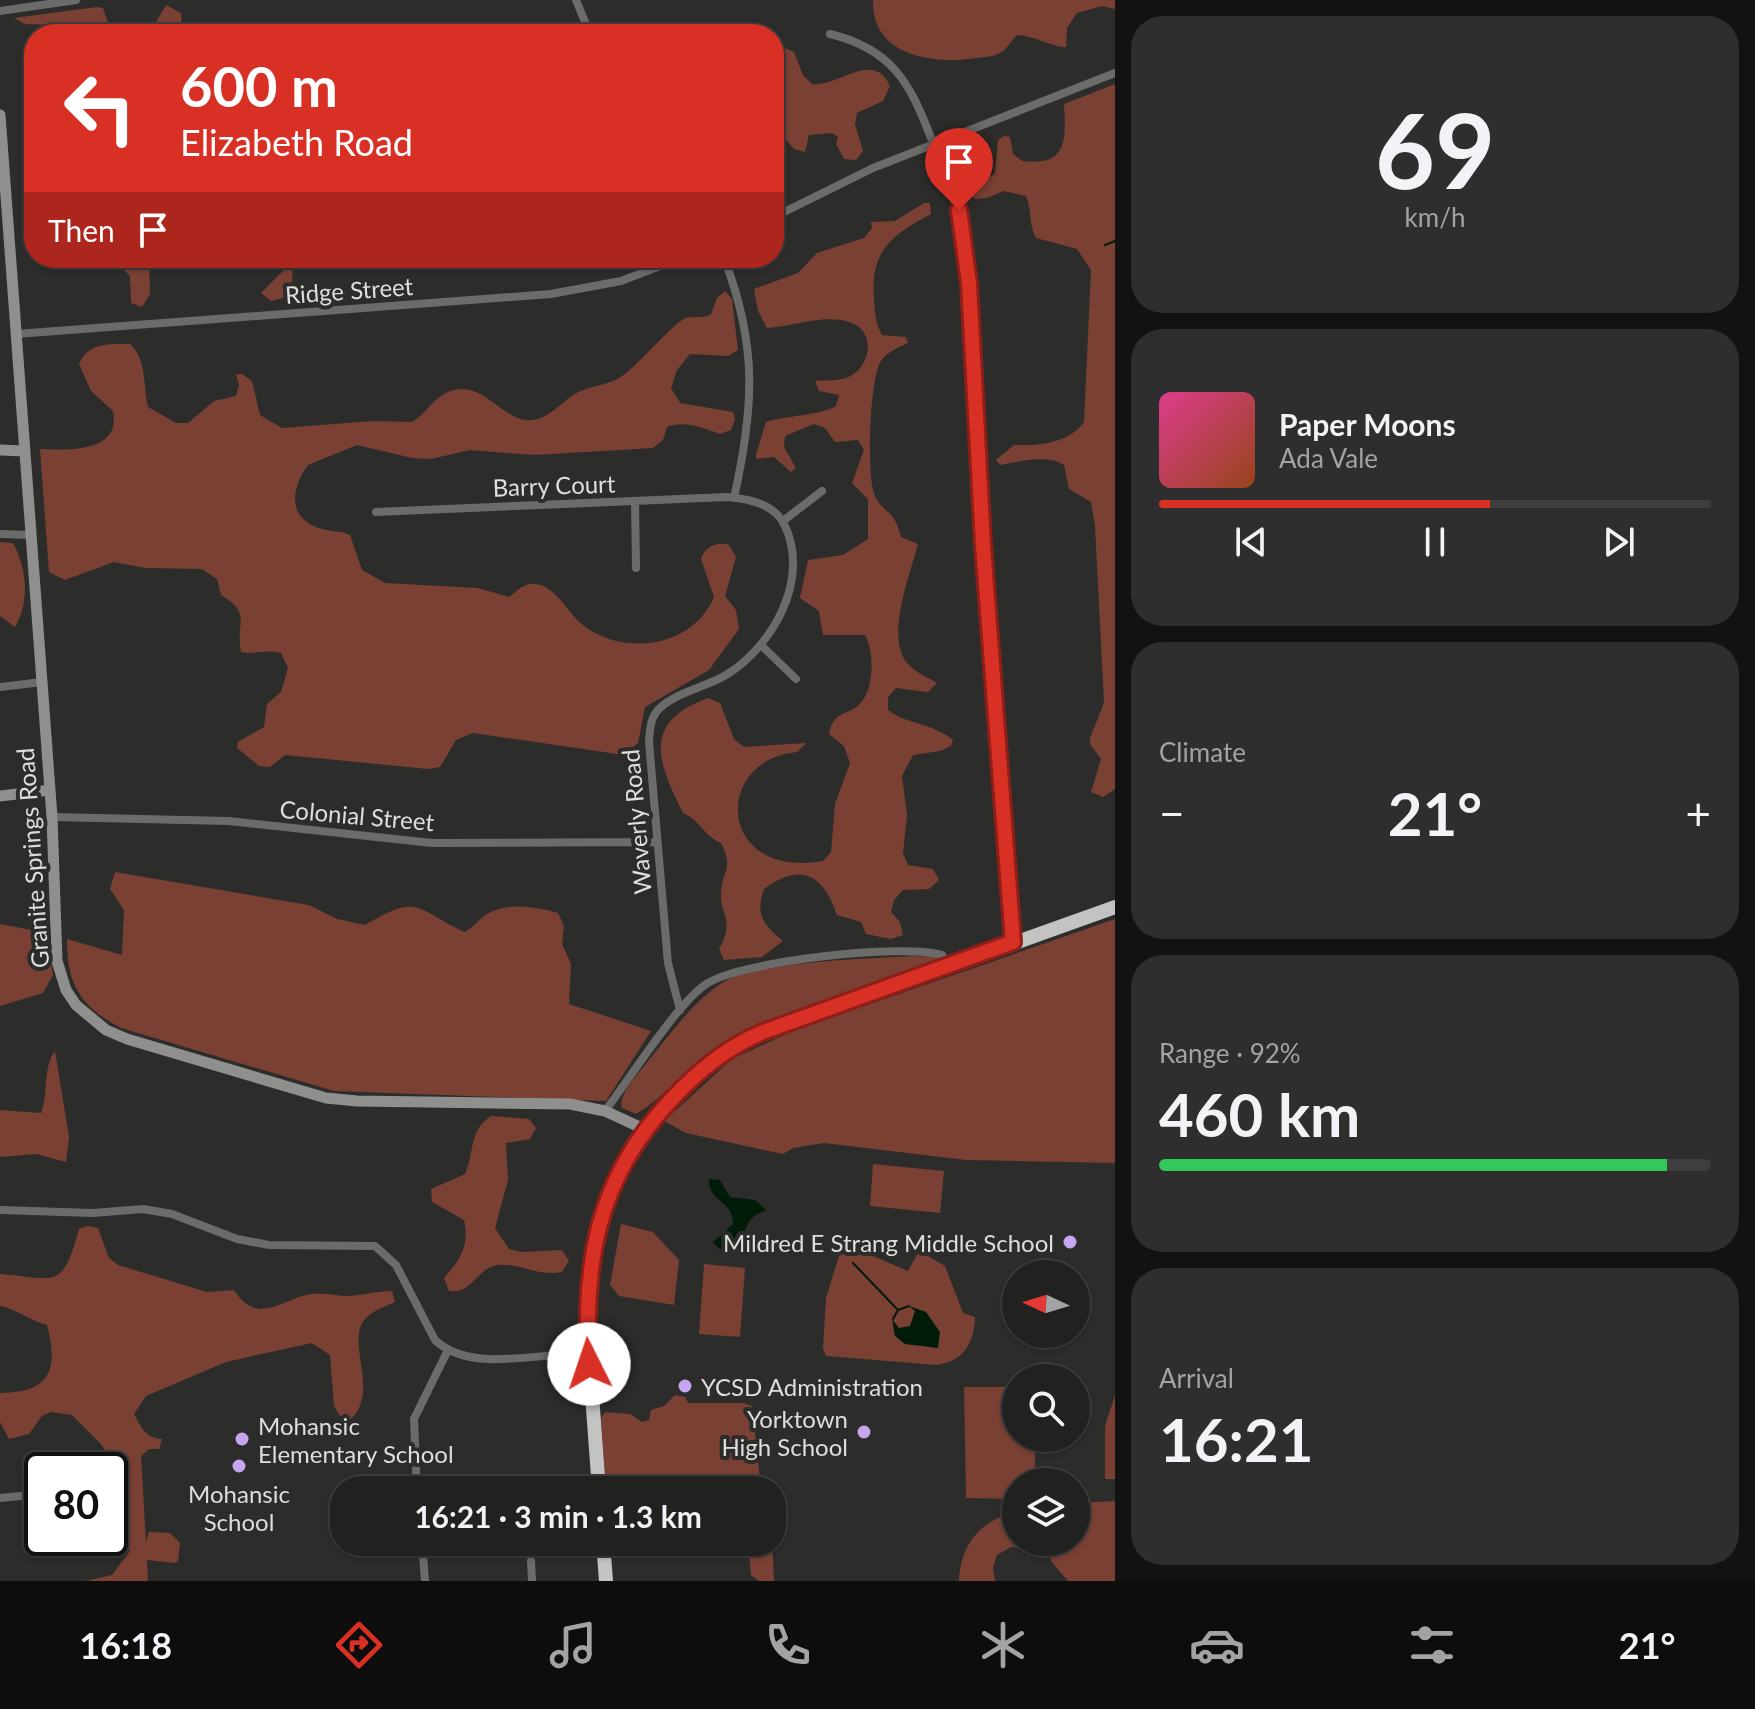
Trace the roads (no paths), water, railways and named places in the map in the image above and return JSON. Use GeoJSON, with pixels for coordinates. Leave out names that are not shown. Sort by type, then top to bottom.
{"type":"FeatureCollection","features":[{"type":"Feature","properties":{"kind":"highway"},"geometry":{"type":"LineString","coordinates":[[598,1476],[587,1293],[594,1241],[616,1177],[644,1129],[687,1080],[744,1040],[1115,907]]}},
{"type":"Feature","properties":{"kind":"highway"},"geometry":{"type":"LineString","coordinates":[[604,1556],[606,1581]]}},
{"type":"Feature","properties":{"kind":"street"},"geometry":{"type":"LineString","coordinates":[[0,11],[76,0]]}},
{"type":"Feature","properties":{"kind":"street"},"geometry":{"type":"LineString","coordinates":[[576,0],[586,24]]}},
{"type":"Feature","properties":{"kind":"street"},"geometry":{"type":"LineString","coordinates":[[830,34],[848,38],[876,53],[909,82],[931,138],[937,143],[963,227],[1013,942]]}},
{"type":"Feature","properties":{"kind":"street"},"geometry":{"type":"LineString","coordinates":[[784,212],[873,168],[1115,73]]}},
{"type":"Feature","properties":{"kind":"street","name":"Granite Springs Road"},"geometry":{"type":"LineString","coordinates":[[0,115],[52,817],[60,975],[76,1005],[106,1030],[168,1052],[342,1100],[570,1104],[605,1111],[644,1129]]}},
{"type":"Feature","properties":{"kind":"street","name":"Ridge Street"},"geometry":{"type":"LineString","coordinates":[[16,334],[564,293],[621,281],[655,268]]}},
{"type":"Feature","properties":{"kind":"street"},"geometry":{"type":"LineString","coordinates":[[728,268],[741,306],[751,367],[751,416],[734,498],[758,502],[774,510],[783,521],[822,491]]}},
{"type":"Feature","properties":{"kind":"street"},"geometry":{"type":"LineString","coordinates":[[0,450],[24,451]]}},
{"type":"Feature","properties":{"kind":"street","name":"Barry Court"},"geometry":{"type":"LineString","coordinates":[[376,512],[734,498]]}},
{"type":"Feature","properties":{"kind":"street"},"geometry":{"type":"LineString","coordinates":[[635,502],[636,568]]}},
{"type":"Feature","properties":{"kind":"street","name":"Waverly Road"},"geometry":{"type":"LineString","coordinates":[[680,1010],[668,963],[649,742],[652,719],[663,705],[726,674],[761,645],[780,618],[793,572],[790,536],[783,521]]}},
{"type":"Feature","properties":{"kind":"street"},"geometry":{"type":"LineString","coordinates":[[0,534],[31,535]]}},
{"type":"Feature","properties":{"kind":"street"},"geometry":{"type":"LineString","coordinates":[[761,645],[796,679]]}},
{"type":"Feature","properties":{"kind":"street"},"geometry":{"type":"LineString","coordinates":[[0,687],[42,682]]}},
{"type":"Feature","properties":{"kind":"street"},"geometry":{"type":"LineString","coordinates":[[0,796],[50,790]]}},
{"type":"Feature","properties":{"kind":"street","name":"Colonial Street"},"geometry":{"type":"LineString","coordinates":[[52,817],[229,821],[398,842],[520,845],[657,842]]}},
{"type":"Feature","properties":{"kind":"street"},"geometry":{"type":"LineString","coordinates":[[605,1111],[680,1010],[707,983],[754,968],[898,951],[927,951],[942,955]]}},
{"type":"Feature","properties":{"kind":"street"},"geometry":{"type":"LineString","coordinates":[[0,1210],[93,1213],[143,1209],[172,1214],[237,1239],[269,1245],[375,1246],[396,1265],[435,1340],[448,1350],[473,1357],[589,1354]]}},
{"type":"Feature","properties":{"kind":"street"},"geometry":{"type":"LineString","coordinates":[[416,1476],[414,1419],[448,1350]]}},
{"type":"Feature","properties":{"kind":"street"},"geometry":{"type":"LineString","coordinates":[[0,1498],[24,1496]]}},
{"type":"Feature","properties":{"kind":"street"},"geometry":{"type":"LineString","coordinates":[[423,1556],[425,1581]]}},
{"type":"Feature","properties":{"kind":"street"},"geometry":{"type":"LineString","coordinates":[[531,1561],[532,1581]]}},
{"type":"Feature","properties":{"kind":"waterway"},"geometry":{"type":"LineString","coordinates":[[1105,245],[1115,241]]}},
{"type":"Feature","properties":{"kind":"waterway"},"geometry":{"type":"LineString","coordinates":[[853,1263],[898,1310]]}},
{"type":"Feature","properties":{"kind":"waterway"},"geometry":{"type":"LineString","coordinates":[[893,1319],[898,1310],[909,1306]]}},
{"type":"Feature","properties":{"kind":"place","name":"Mildred E Strang Middle School"},"geometry":{"type":"Point","coordinates":[1070,1242]}},
{"type":"Feature","properties":{"kind":"place","name":"YCSD Administration"},"geometry":{"type":"Point","coordinates":[685,1386]}},
{"type":"Feature","properties":{"kind":"place","name":"Yorktown High School"},"geometry":{"type":"Point","coordinates":[864,1432]}},
{"type":"Feature","properties":{"kind":"place","name":"Mohansic Elementary School"},"geometry":{"type":"Point","coordinates":[242,1439]}},
{"type":"Feature","properties":{"kind":"place","name":"Mohansic School"},"geometry":{"type":"Point","coordinates":[239,1466]}}]}
